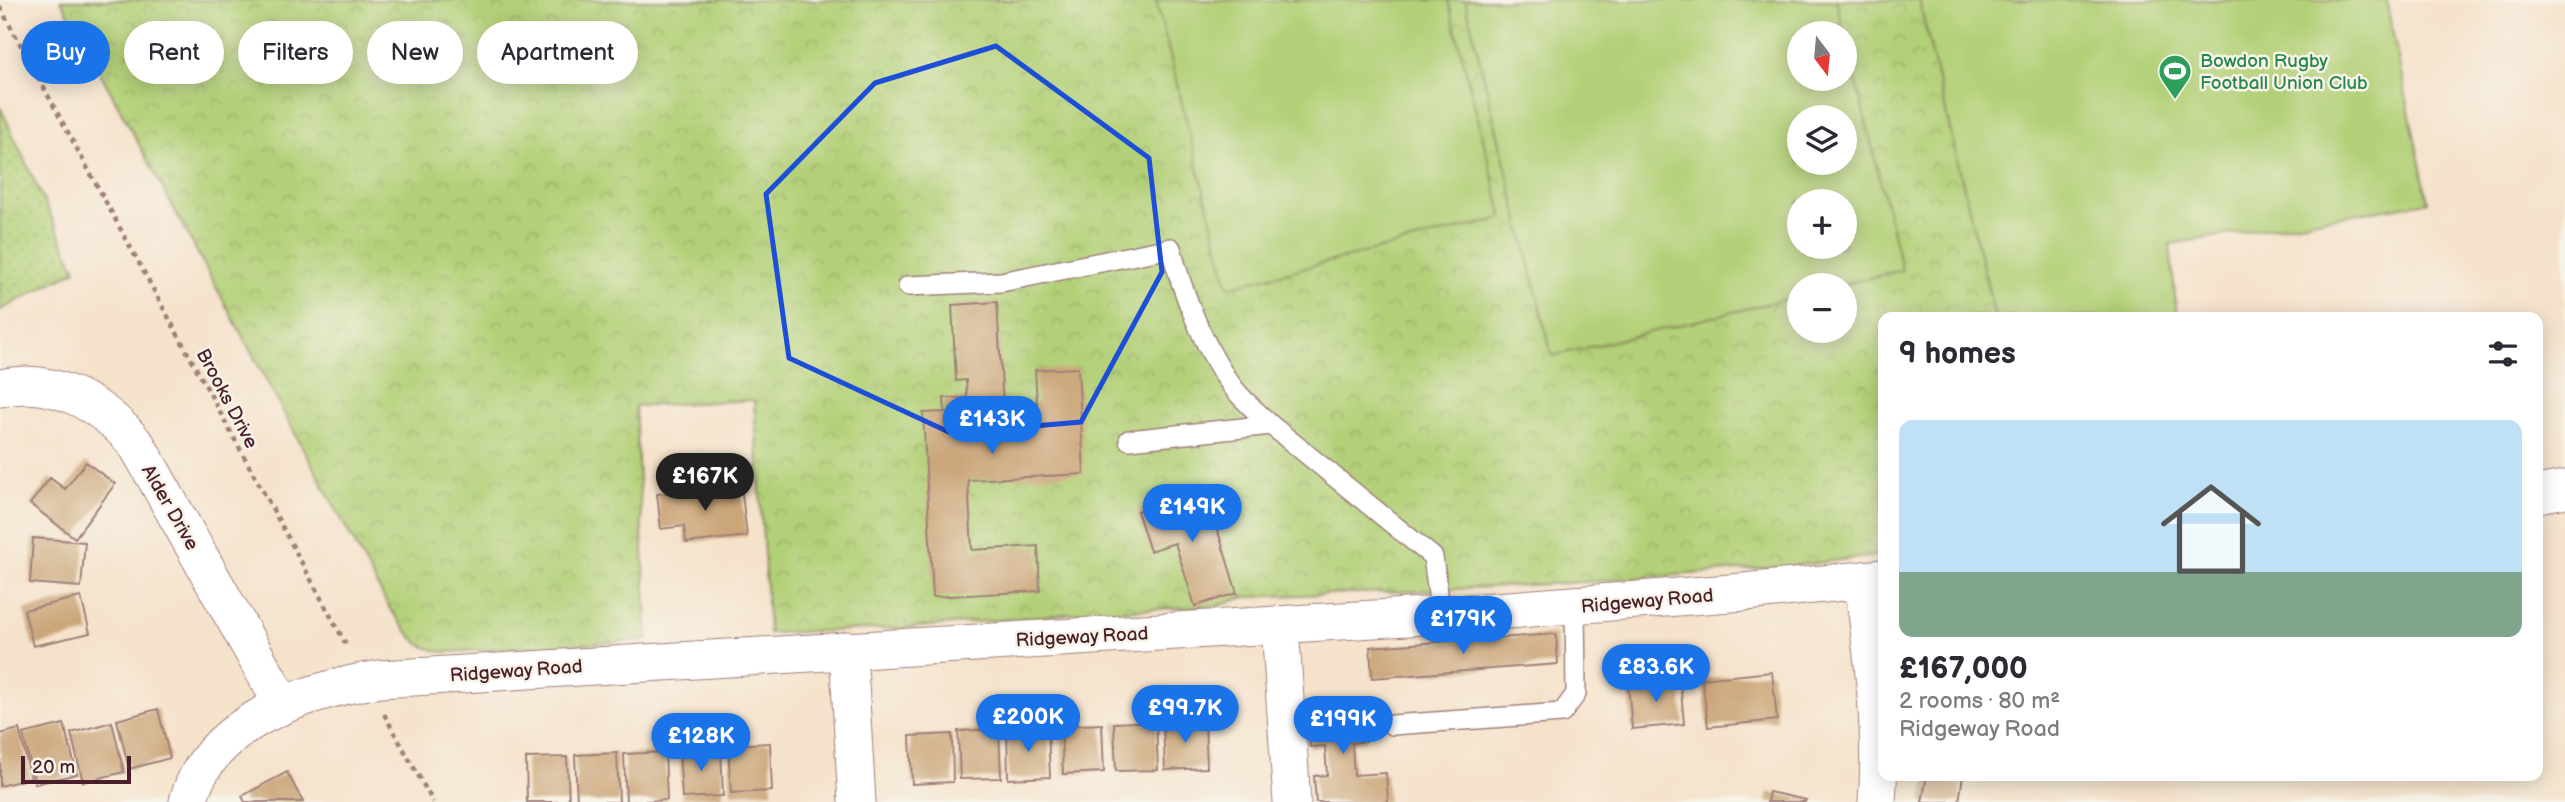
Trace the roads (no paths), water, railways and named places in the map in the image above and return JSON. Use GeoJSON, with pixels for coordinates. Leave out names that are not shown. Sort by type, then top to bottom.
{"type":"FeatureCollection","features":[{"type":"Feature","properties":{"kind":"street","name":"Alder Drive"},"geometry":{"type":"LineString","coordinates":[[0,388],[36,386],[71,394],[97,407],[128,435],[284,705]]}},
{"type":"Feature","properties":{"kind":"street"},"geometry":{"type":"LineString","coordinates":[[2543,493],[2565,489]]}},
{"type":"Feature","properties":{"kind":"street","name":"Ridgeway Road"},"geometry":{"type":"LineString","coordinates":[[188,802],[192,786],[215,752],[238,732],[284,705],[327,688],[366,681],[1280,626],[1575,605],[1873,579]]}},
{"type":"Feature","properties":{"kind":"street"},"geometry":{"type":"LineString","coordinates":[[1873,579],[1878,691]]}},
{"type":"Feature","properties":{"kind":"street"},"geometry":{"type":"LineString","coordinates":[[1280,626],[1292,802]]}},
{"type":"Feature","properties":{"kind":"street"},"geometry":{"type":"LineString","coordinates":[[848,650],[857,802]]}},
{"type":"Feature","properties":{"kind":"street"},"geometry":{"type":"LineString","coordinates":[[1877,802],[1878,781]]}},
{"type":"Feature","properties":{"kind":"lane"},"geometry":{"type":"LineString","coordinates":[[908,286],[1002,282],[1171,248],[1181,285],[1208,344],[1235,390],[1271,425],[1433,557],[1441,615]]}},
{"type":"Feature","properties":{"kind":"lane"},"geometry":{"type":"LineString","coordinates":[[1129,440],[1271,425]]}},
{"type":"Feature","properties":{"kind":"lane"},"geometry":{"type":"LineString","coordinates":[[1392,724],[1562,713],[1576,694],[1575,605]]}},
{"type":"Feature","properties":{"kind":"place","name":"Bowdon Rugby Football Union Club"},"geometry":{"type":"Point","coordinates":[2175,101]}}]}
